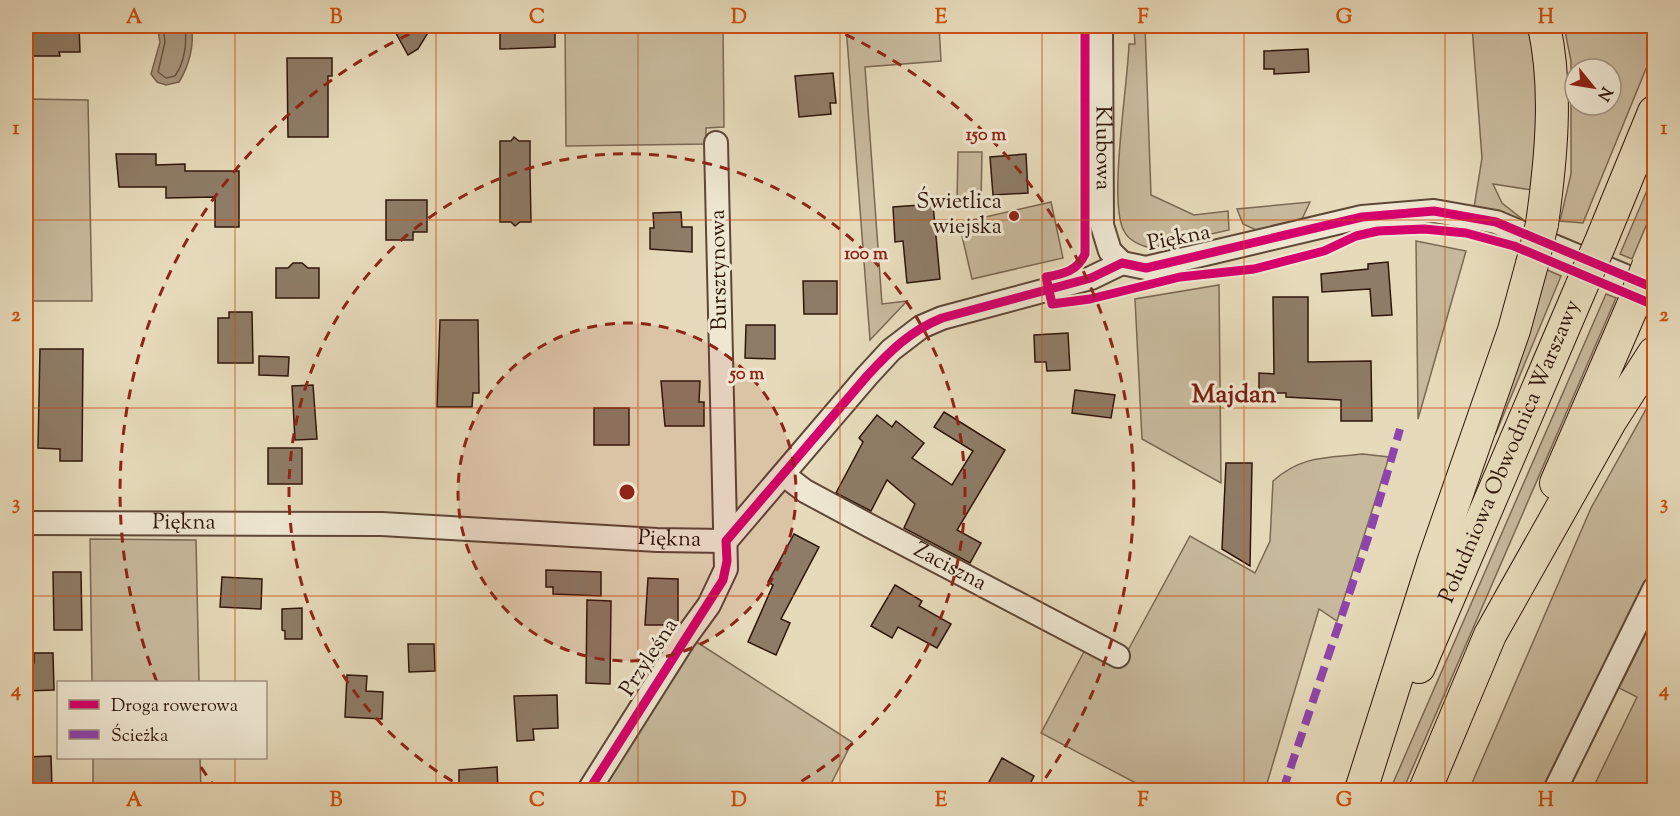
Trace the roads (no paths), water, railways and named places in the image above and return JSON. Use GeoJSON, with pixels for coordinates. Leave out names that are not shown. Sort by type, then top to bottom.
{"type":"FeatureCollection","features":[{"type":"Feature","properties":{"kind":"highway"},"geometry":{"type":"LineString","coordinates":[[1361,790],[1434,560],[1514,330],[1542,224],[1549,161],[1551,104],[1544,26]]}},
{"type":"Feature","properties":{"kind":"highway","name":"Południowa Obwodnica Warszawy"},"geometry":{"type":"LineString","coordinates":[[1366,790],[1654,112]]}},
{"type":"Feature","properties":{"kind":"highway"},"geometry":{"type":"LineString","coordinates":[[1425,790],[1490,635],[1647,278]]}},
{"type":"Feature","properties":{"kind":"highway"},"geometry":{"type":"LineString","coordinates":[[1490,635],[1611,420],[1654,353]]}},
{"type":"Feature","properties":{"kind":"street","name":"Klubowa"},"geometry":{"type":"LineString","coordinates":[[1101,26],[1102,225],[1110,251],[1122,263]]}},
{"type":"Feature","properties":{"kind":"street","name":"Bursztynowa"},"geometry":{"type":"LineString","coordinates":[[716,143],[726,541]]}},
{"type":"Feature","properties":{"kind":"street","name":"Piękna"},"geometry":{"type":"LineString","coordinates":[[26,523],[382,524],[657,540],[726,541],[867,376],[904,338],[921,327],[942,318],[1092,278],[1122,263],[1146,268],[1362,217],[1434,211],[1496,222],[1647,278]]}},
{"type":"Feature","properties":{"kind":"street","name":"Zaciszna"},"geometry":{"type":"LineString","coordinates":[[784,475],[805,491],[1118,656]]}},
{"type":"Feature","properties":{"kind":"street","name":"Przyleśna"},"geometry":{"type":"LineString","coordinates":[[590,790],[723,580],[727,561],[726,541]]}},
{"type":"Feature","properties":{"kind":"street"},"geometry":{"type":"LineString","coordinates":[[1555,790],[1654,589]]}},
{"type":"Feature","properties":{"kind":"water"},"geometry":{"type":"Polygon","coordinates":[[[157,26],[191,26],[190,55],[179,82],[166,85],[157,82],[151,74],[160,42],[157,26]]]}},
{"type":"Feature","properties":{"kind":"place","name":"Świetlica wiejska"},"geometry":{"type":"Point","coordinates":[1014,216]}},
{"type":"Feature","properties":{"kind":"district","name":"Majdan"},"geometry":{"type":"Point","coordinates":[1234,395]}}]}
